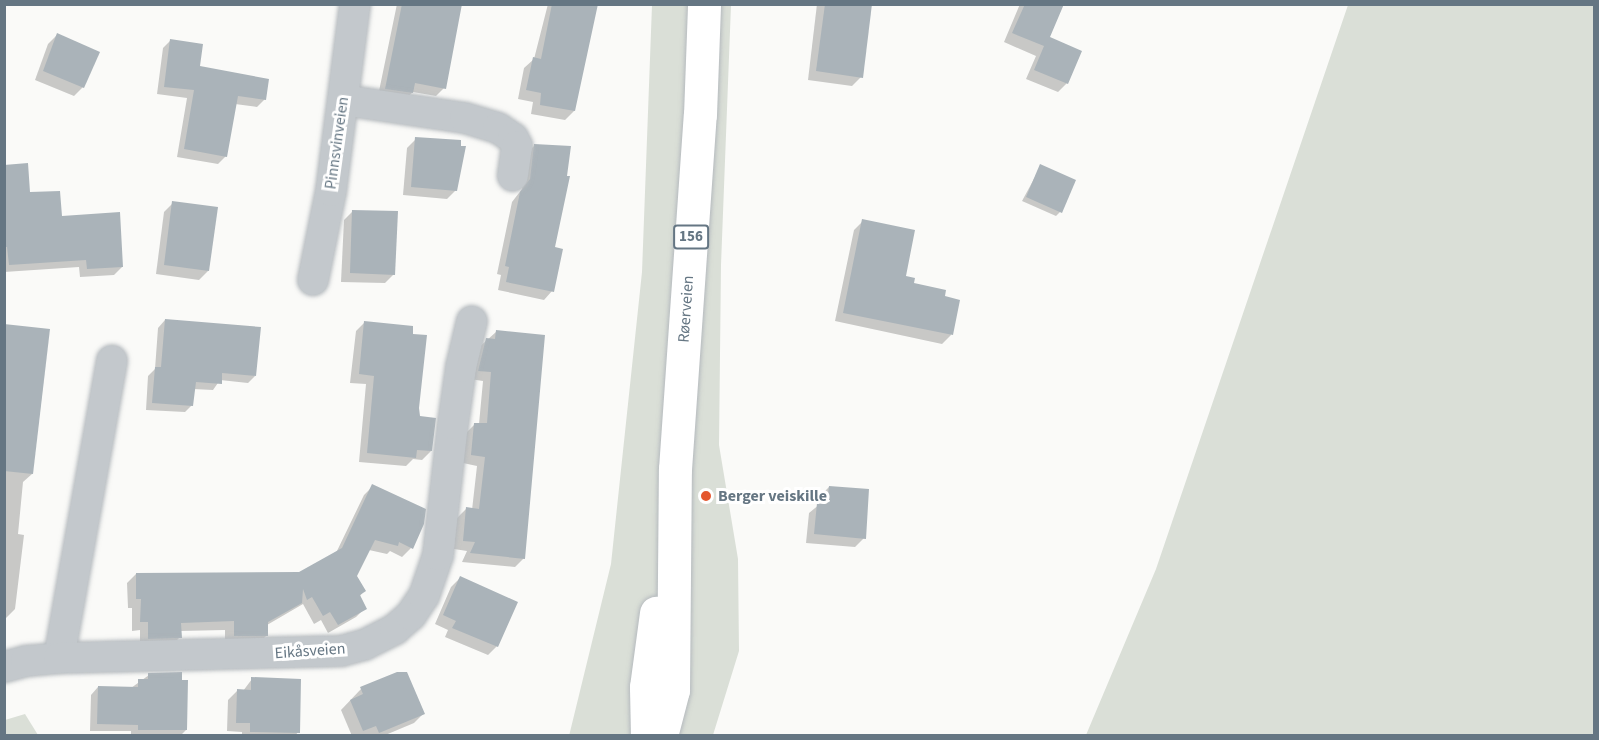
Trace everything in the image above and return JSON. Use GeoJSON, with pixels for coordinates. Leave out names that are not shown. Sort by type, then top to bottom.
{"type":"FeatureCollection","features":[{"type":"Feature","properties":{"kind":"main road","name":"Røerveien"},"geometry":{"type":"LineString","coordinates":[[661,735],[673,690],[675,469],[700,115],[704,4]]}},
{"type":"Feature","properties":{"kind":"main road","name":"Røerveien"},"geometry":{"type":"LineString","coordinates":[[647,735],[646,687],[675,469]]}},
{"type":"Feature","properties":{"kind":"street","name":"Pinnsvinveien"},"geometry":{"type":"LineString","coordinates":[[313,280],[331,191],[355,4]]}},
{"type":"Feature","properties":{"kind":"street"},"geometry":{"type":"LineString","coordinates":[[343,100],[465,118],[498,128],[513,138],[517,146],[513,176]]}},
{"type":"Feature","properties":{"kind":"street","name":"Eikåsveien"},"geometry":{"type":"LineString","coordinates":[[4,667],[26,661],[59,658],[341,651],[364,645],[395,630],[411,615],[424,596],[438,555],[446,510],[453,424],[461,368],[472,321]]}},
{"type":"Feature","properties":{"kind":"street"},"geometry":{"type":"LineString","coordinates":[[59,658],[112,361]]}},
{"type":"Feature","properties":{"kind":"shaded area"},"geometry":{"type":"Polygon","coordinates":[[[652,5],[731,5],[721,265],[719,445],[738,559],[739,651],[713,735],[569,736],[611,564],[642,272],[652,5]]]}},
{"type":"Feature","properties":{"kind":"shaded area"},"geometry":{"type":"Polygon","coordinates":[[[1348,5],[1594,5],[1594,735],[1086,735],[1156,569],[1348,5]]]}},
{"type":"Feature","properties":{"kind":"shaded area"},"geometry":{"type":"Polygon","coordinates":[[[25,714],[38,735],[5,735],[5,720],[25,714]]]}},
{"type":"Feature","properties":{"kind":"building"},"geometry":{"type":"Polygon","coordinates":[[[402,4],[462,4],[446,89],[415,83],[413,93],[385,89],[402,4]]]}},
{"type":"Feature","properties":{"kind":"building"},"geometry":{"type":"Polygon","coordinates":[[[552,4],[598,4],[575,111],[540,105],[541,93],[526,90],[533,57],[541,59],[552,4]]]}},
{"type":"Feature","properties":{"kind":"building"},"geometry":{"type":"Polygon","coordinates":[[[825,4],[872,4],[863,78],[816,71],[825,4]]]}},
{"type":"Feature","properties":{"kind":"building"},"geometry":{"type":"Polygon","coordinates":[[[1025,4],[1064,4],[1050,37],[1082,51],[1068,84],[1034,70],[1044,46],[1012,33],[1025,4]]]}},
{"type":"Feature","properties":{"kind":"building"},"geometry":{"type":"Polygon","coordinates":[[[57,33],[100,52],[84,88],[43,71],[57,33]]]}},
{"type":"Feature","properties":{"kind":"building"},"geometry":{"type":"Polygon","coordinates":[[[170,39],[203,44],[200,66],[269,79],[266,100],[238,96],[227,157],[184,149],[194,90],[164,87],[170,39]]]}},
{"type":"Feature","properties":{"kind":"building"},"geometry":{"type":"Polygon","coordinates":[[[415,137],[461,140],[461,146],[466,146],[457,191],[411,187],[415,137]]]}},
{"type":"Feature","properties":{"kind":"building"},"geometry":{"type":"Polygon","coordinates":[[[534,144],[571,146],[567,176],[570,176],[555,247],[563,249],[554,292],[506,282],[509,267],[505,266],[520,192],[530,179],[534,144]]]}},
{"type":"Feature","properties":{"kind":"building"},"geometry":{"type":"Polygon","coordinates":[[[28,163],[30,192],[60,191],[62,216],[120,212],[123,267],[87,269],[86,260],[9,265],[7,247],[4,247],[4,165],[28,163]]]}},
{"type":"Feature","properties":{"kind":"building"},"geometry":{"type":"Polygon","coordinates":[[[1040,164],[1076,180],[1062,213],[1026,197],[1040,164]]]}},
{"type":"Feature","properties":{"kind":"building"},"geometry":{"type":"Polygon","coordinates":[[[172,201],[218,207],[209,271],[164,265],[172,201]]]}},
{"type":"Feature","properties":{"kind":"building"},"geometry":{"type":"Polygon","coordinates":[[[352,210],[398,211],[395,275],[350,273],[352,210]]]}},
{"type":"Feature","properties":{"kind":"building"},"geometry":{"type":"Polygon","coordinates":[[[862,219],[915,230],[906,276],[915,278],[914,283],[946,290],[945,296],[960,300],[953,335],[843,313],[862,219]]]}},
{"type":"Feature","properties":{"kind":"building"},"geometry":{"type":"Polygon","coordinates":[[[165,319],[261,327],[256,376],[222,373],[222,384],[196,382],[193,406],[152,403],[155,367],[161,367],[165,319]]]}},
{"type":"Feature","properties":{"kind":"building"},"geometry":{"type":"Polygon","coordinates":[[[364,321],[413,326],[413,334],[427,335],[419,408],[420,416],[436,418],[432,451],[417,450],[416,458],[367,453],[374,376],[359,374],[364,321]]]}},
{"type":"Feature","properties":{"kind":"building"},"geometry":{"type":"Polygon","coordinates":[[[4,324],[50,329],[33,474],[4,471],[4,324]]]}},
{"type":"Feature","properties":{"kind":"building"},"geometry":{"type":"Polygon","coordinates":[[[496,330],[545,335],[525,559],[470,553],[475,542],[463,541],[466,507],[479,509],[485,457],[471,455],[474,423],[487,423],[491,372],[478,371],[486,338],[495,339],[496,330]]]}},
{"type":"Feature","properties":{"kind":"building"},"geometry":{"type":"Polygon","coordinates":[[[372,484],[426,509],[424,524],[413,549],[399,542],[398,546],[375,540],[357,576],[366,591],[360,595],[367,609],[338,625],[330,612],[323,616],[312,597],[307,600],[303,589],[302,603],[268,622],[268,636],[234,636],[234,621],[181,623],[182,638],[148,639],[148,622],[140,622],[141,599],[136,599],[136,573],[299,572],[342,548],[372,484]]]}},
{"type":"Feature","properties":{"kind":"building"},"geometry":{"type":"Polygon","coordinates":[[[829,486],[869,489],[866,539],[814,534],[817,503],[827,504],[829,486]]]}},
{"type":"Feature","properties":{"kind":"building"},"geometry":{"type":"Polygon","coordinates":[[[460,576],[518,602],[498,647],[452,628],[456,621],[443,615],[460,576]]]}},
{"type":"Feature","properties":{"kind":"building"},"geometry":{"type":"Polygon","coordinates":[[[182,672],[182,680],[188,680],[187,730],[138,730],[138,725],[97,724],[98,686],[138,687],[138,679],[148,679],[148,673],[182,672]]]}},
{"type":"Feature","properties":{"kind":"building"},"geometry":{"type":"Polygon","coordinates":[[[397,672],[407,672],[425,714],[379,733],[376,726],[363,731],[350,700],[363,694],[360,687],[397,672]]]}},
{"type":"Feature","properties":{"kind":"building"},"geometry":{"type":"Polygon","coordinates":[[[251,677],[301,679],[300,733],[250,732],[250,723],[236,723],[237,689],[251,690],[251,677]]]}},
{"type":"Feature","properties":{"kind":"place","name":"Berger veiskille"},"geometry":{"type":"Point","coordinates":[706,496]}}]}
